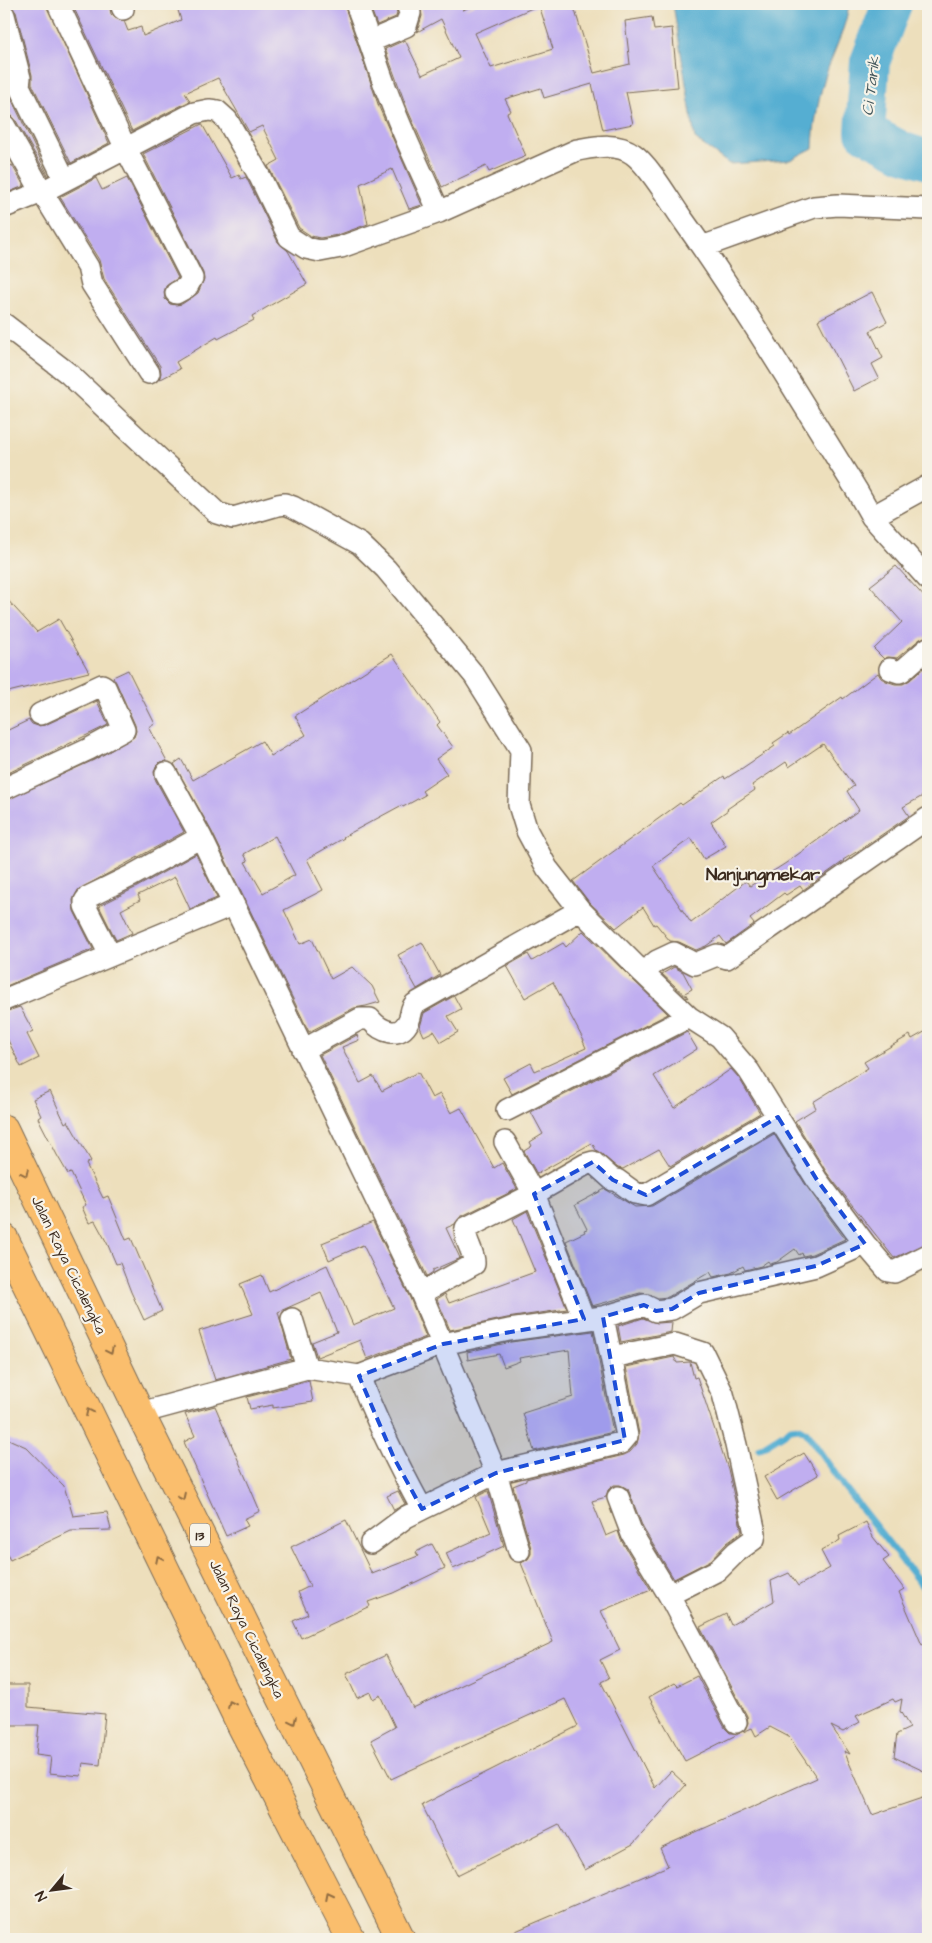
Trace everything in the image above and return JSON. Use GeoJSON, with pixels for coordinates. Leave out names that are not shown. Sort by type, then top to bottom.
{"type":"FeatureCollection","features":[{"type":"Feature","properties":{"kind":"highway","name":"Jalan Raya Cicalengka"},"geometry":{"type":"LineString","coordinates":[[4,1129],[140,1412],[401,1939]]}},
{"type":"Feature","properties":{"kind":"highway"},"geometry":{"type":"LineString","coordinates":[[7,1253],[234,1710],[351,1939]]}},
{"type":"Feature","properties":{"kind":"street"},"geometry":{"type":"LineString","coordinates":[[58,4],[126,149],[192,278],[186,287],[176,293]]}},
{"type":"Feature","properties":{"kind":"street"},"geometry":{"type":"LineString","coordinates":[[356,4],[371,42],[377,66],[391,104],[439,212]]}},
{"type":"Feature","properties":{"kind":"street"},"geometry":{"type":"LineString","coordinates":[[371,42],[406,26],[410,13],[407,4]]}},
{"type":"Feature","properties":{"kind":"street"},"geometry":{"type":"LineString","coordinates":[[4,15],[20,78],[19,86],[65,180]]}},
{"type":"Feature","properties":{"kind":"street"},"geometry":{"type":"LineString","coordinates":[[4,207],[42,192],[194,113],[210,110],[216,111],[227,120],[260,177],[290,237],[306,248],[320,251],[336,248],[439,212],[578,150],[597,146],[620,148],[633,154],[648,170],[702,246],[800,398],[872,517],[928,579]]}},
{"type":"Feature","properties":{"kind":"street"},"geometry":{"type":"LineString","coordinates":[[4,125],[88,267],[92,284],[149,373]]}},
{"type":"Feature","properties":{"kind":"street"},"geometry":{"type":"LineString","coordinates":[[702,246],[814,207],[838,204],[928,209]]}},
{"type":"Feature","properties":{"kind":"street"},"geometry":{"type":"LineString","coordinates":[[4,324],[69,374],[207,506],[218,514],[233,518],[285,504],[360,544],[386,569],[474,675],[521,750],[519,805],[527,831],[547,868],[580,910],[689,1018],[720,1037],[749,1071],[813,1174],[865,1244],[888,1271],[894,1272],[928,1254]]}},
{"type":"Feature","properties":{"kind":"street"},"geometry":{"type":"LineString","coordinates":[[872,517],[928,486]]}},
{"type":"Feature","properties":{"kind":"street"},"geometry":{"type":"LineString","coordinates":[[890,669],[902,671],[928,648]]}},
{"type":"Feature","properties":{"kind":"street"},"geometry":{"type":"LineString","coordinates":[[4,789],[89,749],[124,730],[105,687],[102,685],[40,714]]}},
{"type":"Feature","properties":{"kind":"street"},"geometry":{"type":"LineString","coordinates":[[166,773],[201,837],[232,905],[421,1293],[496,1473],[519,1551]]}},
{"type":"Feature","properties":{"kind":"street"},"geometry":{"type":"LineString","coordinates":[[643,973],[658,961],[674,953],[695,964],[717,955],[727,958],[928,818]]}},
{"type":"Feature","properties":{"kind":"street"},"geometry":{"type":"LineString","coordinates":[[110,955],[85,906],[85,901],[88,897],[131,876],[201,837]]}},
{"type":"Feature","properties":{"kind":"street"},"geometry":{"type":"LineString","coordinates":[[4,1000],[232,905]]}},
{"type":"Feature","properties":{"kind":"street"},"geometry":{"type":"LineString","coordinates":[[303,1050],[360,1019],[370,1019],[383,1031],[390,1033],[398,1032],[409,1021],[414,1004],[580,910]]}},
{"type":"Feature","properties":{"kind":"street"},"geometry":{"type":"LineString","coordinates":[[507,1110],[689,1018]]}},
{"type":"Feature","properties":{"kind":"street"},"geometry":{"type":"LineString","coordinates":[[421,1293],[474,1264],[475,1257],[465,1233],[466,1228],[534,1194],[586,1164],[593,1162],[613,1180],[623,1182],[635,1193],[646,1195],[778,1117]]}},
{"type":"Feature","properties":{"kind":"street"},"geometry":{"type":"LineString","coordinates":[[371,1544],[406,1517],[496,1473],[623,1442],[627,1436],[612,1357],[534,1194],[505,1142]]}},
{"type":"Feature","properties":{"kind":"street"},"geometry":{"type":"LineString","coordinates":[[140,1412],[308,1368],[359,1376],[443,1344],[509,1330],[593,1318],[644,1306],[656,1311],[672,1309],[699,1293],[816,1266],[865,1244]]}},
{"type":"Feature","properties":{"kind":"street"},"geometry":{"type":"LineString","coordinates":[[292,1319],[308,1368]]}},
{"type":"Feature","properties":{"kind":"street"},"geometry":{"type":"LineString","coordinates":[[612,1357],[675,1344],[703,1353],[723,1394],[736,1445],[755,1533],[754,1539],[736,1552],[718,1570],[669,1595]]}},
{"type":"Feature","properties":{"kind":"street"},"geometry":{"type":"LineString","coordinates":[[359,1376],[385,1440],[422,1509]]}},
{"type":"Feature","properties":{"kind":"street"},"geometry":{"type":"LineString","coordinates":[[618,1497],[632,1534],[669,1595],[736,1722]]}},
{"type":"Feature","properties":{"kind":"highlighted area"},"geometry":{"type":"Polygon","coordinates":[[[778,1117],[817,1180],[865,1244],[816,1266],[699,1293],[672,1309],[656,1311],[644,1305],[603,1317],[625,1440],[496,1473],[422,1509],[394,1458],[359,1376],[443,1344],[584,1319],[534,1194],[593,1162],[613,1180],[646,1195],[778,1117]]]}},
{"type":"Feature","properties":{"kind":"water"},"geometry":{"type":"Polygon","coordinates":[[[673,4],[849,4],[845,22],[820,95],[815,121],[813,148],[790,160],[729,164],[695,139],[673,4]]]}},
{"type":"Feature","properties":{"kind":"building"},"geometry":{"type":"Polygon","coordinates":[[[9,4],[46,4],[109,143],[71,163],[32,84],[32,75],[16,12],[9,4]]]}},
{"type":"Feature","properties":{"kind":"building"},"geometry":{"type":"Polygon","coordinates":[[[72,4],[109,4],[111,14],[115,18],[124,21],[128,31],[141,27],[143,36],[181,20],[176,4],[344,4],[379,107],[422,205],[409,209],[392,169],[360,184],[368,224],[338,235],[320,238],[311,236],[299,228],[268,166],[279,160],[262,126],[249,132],[218,78],[185,93],[190,101],[132,131],[72,4]]]}},
{"type":"Feature","properties":{"kind":"building"},"geometry":{"type":"Polygon","coordinates":[[[369,4],[395,4],[396,17],[377,25],[369,4]]]}},
{"type":"Feature","properties":{"kind":"building"},"geometry":{"type":"Polygon","coordinates":[[[420,4],[473,4],[463,10],[476,4],[573,4],[594,73],[630,64],[625,21],[652,17],[654,30],[672,28],[678,87],[626,92],[633,124],[603,130],[592,84],[544,98],[541,88],[505,99],[511,111],[507,113],[526,156],[489,172],[486,166],[442,187],[408,111],[385,49],[405,40],[422,75],[459,58],[441,19],[417,32],[422,16],[420,4]],[[539,5],[475,33],[491,68],[553,49],[539,5]]]}},
{"type":"Feature","properties":{"kind":"building"},"geometry":{"type":"Polygon","coordinates":[[[4,65],[8,92],[48,175],[15,119],[10,114],[4,113],[4,65]]]}},
{"type":"Feature","properties":{"kind":"building"},"geometry":{"type":"Polygon","coordinates":[[[202,124],[232,178],[239,175],[241,179],[246,177],[278,242],[288,251],[307,284],[252,316],[254,320],[218,339],[217,337],[176,362],[180,369],[159,380],[160,366],[104,279],[99,260],[60,197],[96,178],[102,190],[127,178],[178,278],[166,286],[164,292],[165,299],[170,304],[182,304],[198,293],[204,279],[203,273],[143,154],[202,124]]]}},
{"type":"Feature","properties":{"kind":"building"},"geometry":{"type":"Polygon","coordinates":[[[12,165],[24,186],[4,194],[4,170],[12,165]]]}},
{"type":"Feature","properties":{"kind":"building"},"geometry":{"type":"Polygon","coordinates":[[[872,292],[887,322],[870,331],[883,358],[872,364],[879,378],[854,391],[818,320],[872,292]]]}},
{"type":"Feature","properties":{"kind":"building"},"geometry":{"type":"Polygon","coordinates":[[[896,566],[928,601],[928,636],[920,639],[897,658],[888,657],[884,659],[874,649],[902,622],[870,586],[896,566]]]}},
{"type":"Feature","properties":{"kind":"building"},"geometry":{"type":"Polygon","coordinates":[[[4,596],[37,632],[59,619],[89,672],[4,693],[4,596]]]}},
{"type":"Feature","properties":{"kind":"building"},"geometry":{"type":"Polygon","coordinates":[[[392,654],[440,722],[437,725],[453,747],[436,759],[447,774],[422,791],[425,795],[403,807],[402,805],[343,837],[307,859],[323,890],[284,910],[300,944],[312,939],[331,979],[352,967],[372,986],[380,1002],[354,1008],[309,1032],[212,832],[174,764],[181,759],[193,780],[262,741],[271,756],[306,735],[295,716],[392,654]],[[275,836],[244,854],[248,861],[245,862],[263,893],[295,875],[275,836]]]}},
{"type":"Feature","properties":{"kind":"building"},"geometry":{"type":"Polygon","coordinates":[[[928,664],[928,793],[903,807],[909,816],[843,860],[803,890],[800,886],[786,895],[784,893],[750,919],[754,924],[726,944],[720,936],[706,946],[696,950],[679,942],[670,941],[656,924],[654,925],[643,907],[616,928],[589,902],[573,881],[680,803],[682,805],[724,776],[725,779],[741,769],[775,746],[773,743],[788,733],[789,735],[842,697],[843,699],[878,673],[881,678],[895,684],[903,684],[928,664]],[[823,744],[789,767],[786,762],[752,785],[755,790],[711,822],[726,846],[704,859],[691,838],[653,866],[691,923],[746,881],[750,886],[786,863],[859,810],[847,791],[854,786],[823,744]]]}},
{"type":"Feature","properties":{"kind":"building"},"geometry":{"type":"Polygon","coordinates":[[[128,670],[155,724],[149,727],[167,761],[160,762],[156,766],[154,772],[155,779],[184,832],[78,890],[73,900],[74,911],[93,949],[4,987],[4,801],[94,760],[134,737],[135,725],[113,677],[128,670]]]}},
{"type":"Feature","properties":{"kind":"building"},"geometry":{"type":"Polygon","coordinates":[[[97,701],[108,725],[4,775],[4,732],[29,720],[32,724],[38,726],[45,725],[97,701]]]}},
{"type":"Feature","properties":{"kind":"building"},"geometry":{"type":"Polygon","coordinates":[[[196,854],[217,898],[190,909],[175,877],[138,895],[140,900],[121,910],[132,933],[116,940],[99,906],[196,854]]]}},
{"type":"Feature","properties":{"kind":"building"},"geometry":{"type":"Polygon","coordinates":[[[583,931],[668,1014],[512,1094],[503,1078],[531,1063],[535,1071],[586,1048],[553,982],[525,998],[507,966],[528,954],[532,961],[563,943],[566,947],[583,931]]]}},
{"type":"Feature","properties":{"kind":"building"},"geometry":{"type":"Polygon","coordinates":[[[422,942],[440,975],[417,989],[398,955],[422,942]]]}},
{"type":"Feature","properties":{"kind":"building"},"geometry":{"type":"Polygon","coordinates":[[[674,967],[683,972],[692,989],[685,993],[688,998],[662,974],[674,967]]]}},
{"type":"Feature","properties":{"kind":"building"},"geometry":{"type":"Polygon","coordinates":[[[454,996],[461,1009],[448,1016],[458,1032],[441,1042],[434,1031],[424,1036],[420,1027],[424,1013],[454,996]]]}},
{"type":"Feature","properties":{"kind":"building"},"geometry":{"type":"Polygon","coordinates":[[[20,1007],[33,1031],[27,1034],[39,1058],[21,1067],[4,1032],[4,1012],[20,1007]]]}},
{"type":"Feature","properties":{"kind":"building"},"geometry":{"type":"Polygon","coordinates":[[[928,1030],[928,1243],[894,1258],[827,1173],[795,1121],[816,1108],[813,1102],[868,1068],[864,1062],[910,1035],[912,1039],[928,1030]]]}},
{"type":"Feature","properties":{"kind":"building"},"geometry":{"type":"Polygon","coordinates":[[[687,1032],[697,1049],[654,1076],[674,1108],[731,1069],[739,1078],[760,1113],[670,1166],[659,1149],[623,1169],[618,1168],[596,1150],[592,1143],[537,1174],[524,1151],[532,1146],[530,1142],[543,1134],[531,1112],[687,1032]]]}},
{"type":"Feature","properties":{"kind":"building"},"geometry":{"type":"Polygon","coordinates":[[[357,1035],[359,1040],[342,1047],[360,1083],[373,1076],[382,1091],[418,1072],[432,1098],[440,1094],[451,1113],[461,1108],[494,1168],[502,1163],[517,1189],[460,1217],[455,1224],[446,1228],[460,1258],[433,1270],[427,1276],[320,1055],[357,1035]]]}},
{"type":"Feature","properties":{"kind":"building"},"geometry":{"type":"Polygon","coordinates":[[[50,1091],[65,1123],[68,1121],[91,1161],[86,1164],[103,1198],[108,1196],[126,1240],[131,1238],[162,1311],[144,1320],[120,1263],[116,1264],[95,1221],[89,1223],[82,1207],[86,1205],[71,1173],[68,1174],[38,1118],[41,1116],[33,1099],[50,1091]]]}},
{"type":"Feature","properties":{"kind":"building"},"geometry":{"type":"Polygon","coordinates":[[[774,1134],[807,1187],[845,1239],[812,1254],[803,1256],[802,1253],[799,1255],[795,1249],[777,1262],[770,1264],[768,1261],[761,1266],[745,1270],[743,1266],[731,1273],[713,1277],[710,1272],[668,1297],[658,1298],[640,1293],[592,1306],[566,1241],[585,1232],[584,1230],[587,1229],[575,1205],[605,1189],[635,1207],[652,1206],[774,1134]]]}},
{"type":"Feature","properties":{"kind":"building"},"geometry":{"type":"Polygon","coordinates":[[[527,1211],[567,1309],[507,1318],[450,1330],[437,1299],[445,1294],[449,1303],[535,1272],[513,1219],[527,1211]]]}},
{"type":"Feature","properties":{"kind":"building"},"geometry":{"type":"Polygon","coordinates":[[[373,1222],[410,1298],[426,1337],[367,1359],[360,1340],[317,1357],[312,1342],[337,1332],[321,1293],[278,1312],[291,1359],[215,1380],[199,1331],[253,1314],[240,1284],[262,1275],[269,1292],[327,1265],[353,1325],[394,1308],[363,1245],[329,1260],[322,1243],[373,1222]]]}},
{"type":"Feature","properties":{"kind":"building"},"geometry":{"type":"Polygon","coordinates":[[[643,1318],[657,1323],[672,1322],[671,1332],[621,1342],[618,1326],[643,1318]]]}},
{"type":"Feature","properties":{"kind":"building"},"geometry":{"type":"Polygon","coordinates":[[[593,1331],[613,1432],[534,1451],[523,1413],[573,1397],[569,1350],[519,1358],[520,1361],[504,1367],[499,1354],[468,1360],[467,1352],[511,1342],[593,1331]]]}},
{"type":"Feature","properties":{"kind":"building"},"geometry":{"type":"Polygon","coordinates":[[[674,1357],[677,1363],[690,1362],[694,1378],[697,1377],[728,1469],[742,1532],[727,1543],[711,1560],[674,1579],[643,1528],[628,1489],[620,1485],[614,1485],[608,1490],[606,1497],[592,1501],[606,1536],[618,1531],[621,1540],[651,1590],[601,1611],[620,1650],[600,1660],[609,1678],[601,1682],[655,1788],[671,1771],[686,1785],[633,1844],[585,1870],[559,1824],[457,1875],[422,1805],[578,1726],[565,1699],[391,1779],[371,1740],[395,1727],[380,1695],[373,1699],[370,1692],[357,1698],[346,1674],[386,1655],[413,1708],[553,1642],[521,1563],[528,1559],[531,1554],[531,1548],[513,1486],[526,1481],[526,1479],[630,1452],[637,1444],[639,1434],[626,1367],[674,1357]]]}},
{"type":"Feature","properties":{"kind":"building"},"geometry":{"type":"Polygon","coordinates":[[[309,1381],[313,1402],[273,1408],[273,1405],[250,1409],[247,1397],[309,1381]]]}},
{"type":"Feature","properties":{"kind":"building"},"geometry":{"type":"Polygon","coordinates":[[[215,1406],[260,1511],[244,1519],[248,1526],[226,1536],[184,1442],[195,1436],[185,1414],[215,1406]]]}},
{"type":"Feature","properties":{"kind":"building"},"geometry":{"type":"Polygon","coordinates":[[[4,1437],[26,1447],[64,1486],[73,1516],[107,1512],[111,1530],[71,1531],[10,1560],[4,1549],[4,1437]]]}},
{"type":"Feature","properties":{"kind":"building"},"geometry":{"type":"Polygon","coordinates":[[[804,1453],[818,1475],[777,1500],[764,1477],[804,1453]]]}},
{"type":"Feature","properties":{"kind":"building"},"geometry":{"type":"Polygon","coordinates":[[[398,1491],[405,1504],[394,1510],[387,1496],[398,1491]]]}},
{"type":"Feature","properties":{"kind":"building"},"geometry":{"type":"Polygon","coordinates":[[[488,1491],[504,1546],[453,1569],[446,1553],[491,1533],[476,1497],[488,1491]]]}},
{"type":"Feature","properties":{"kind":"building"},"geometry":{"type":"Polygon","coordinates":[[[346,1520],[372,1574],[418,1556],[416,1552],[432,1544],[445,1568],[393,1593],[368,1602],[370,1606],[301,1638],[293,1621],[308,1614],[298,1592],[310,1586],[291,1547],[346,1520]]]}},
{"type":"Feature","properties":{"kind":"building"},"geometry":{"type":"Polygon","coordinates":[[[866,1522],[873,1537],[889,1557],[883,1561],[904,1589],[899,1592],[922,1645],[928,1642],[928,1773],[894,1757],[897,1734],[910,1728],[900,1711],[902,1699],[895,1702],[893,1699],[856,1716],[860,1722],[843,1732],[831,1726],[850,1754],[844,1751],[872,1815],[928,1796],[928,1939],[497,1939],[668,1866],[660,1848],[817,1778],[789,1737],[770,1727],[756,1736],[752,1728],[743,1732],[748,1723],[747,1716],[700,1627],[726,1614],[731,1625],[774,1601],[771,1581],[789,1573],[798,1586],[830,1568],[821,1551],[840,1540],[839,1536],[866,1522]]]}},
{"type":"Feature","properties":{"kind":"building"},"geometry":{"type":"Polygon","coordinates":[[[697,1676],[725,1728],[730,1733],[740,1733],[685,1761],[649,1697],[674,1683],[677,1686],[697,1676]]]}},
{"type":"Feature","properties":{"kind":"building"},"geometry":{"type":"Polygon","coordinates":[[[4,1685],[28,1685],[28,1707],[105,1714],[100,1765],[83,1763],[81,1776],[49,1773],[51,1757],[36,1755],[39,1725],[4,1725],[4,1685]]]}},
{"type":"Feature","properties":{"kind":"waterway","name":"Ci Tarik"},"geometry":{"type":"LineString","coordinates":[[892,4],[870,62],[865,132],[903,152],[928,160]]}},
{"type":"Feature","properties":{"kind":"waterway"},"geometry":{"type":"LineString","coordinates":[[759,1449],[791,1429],[799,1428],[806,1432],[845,1488],[928,1593]]}},
{"type":"Feature","properties":{"kind":"district","name":"Nanjungmekar"},"geometry":{"type":"Point","coordinates":[763,874]}}]}
